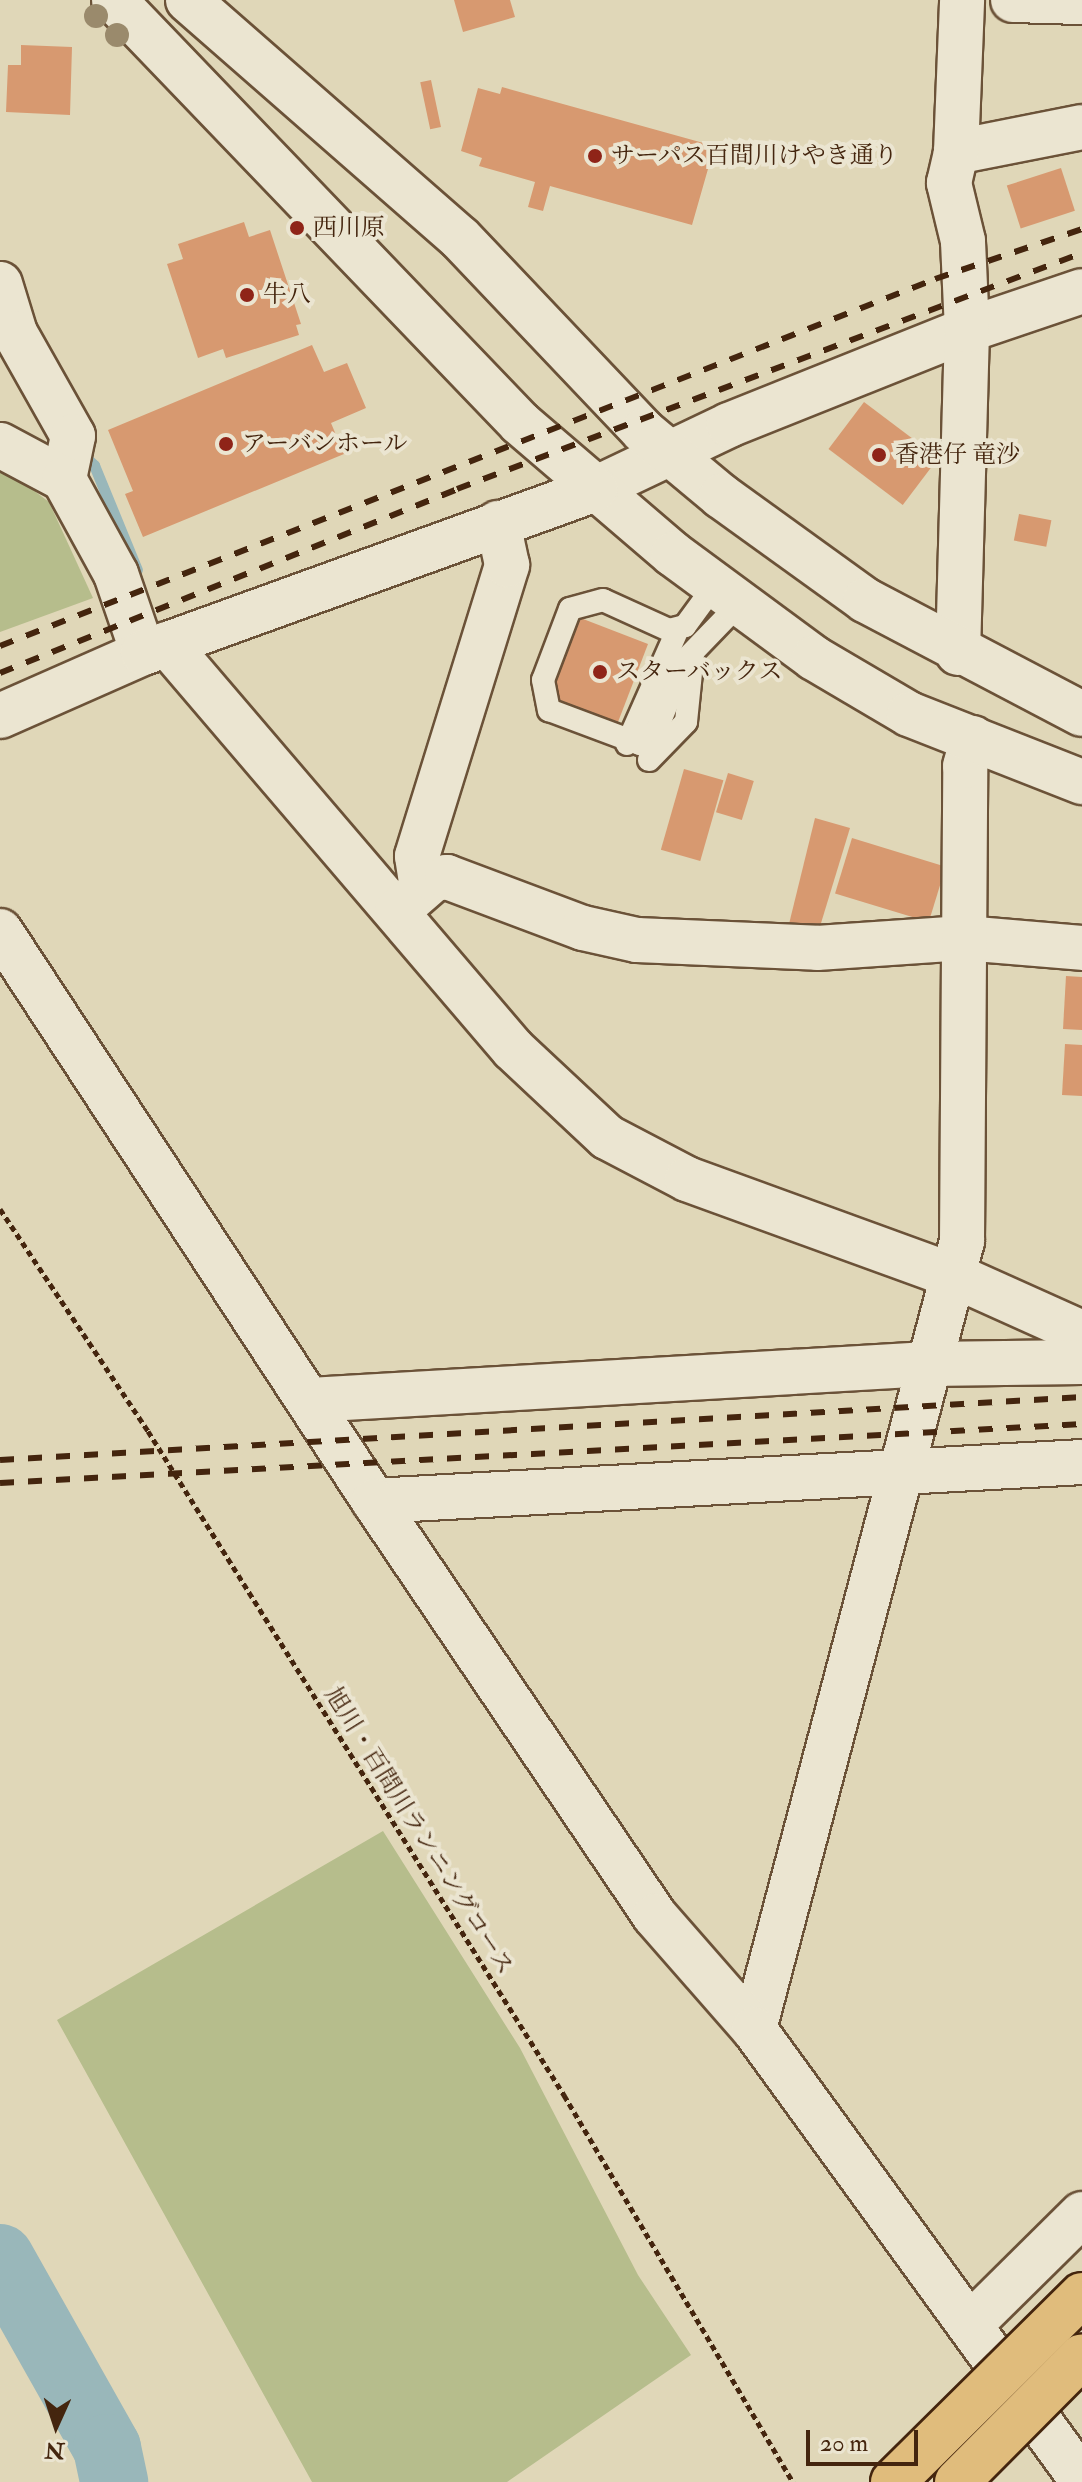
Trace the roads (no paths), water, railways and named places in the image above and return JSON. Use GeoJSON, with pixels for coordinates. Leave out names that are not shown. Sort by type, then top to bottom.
{"type":"FeatureCollection","features":[{"type":"Feature","properties":{"kind":"main road"},"geometry":{"type":"LineString","coordinates":[[893,2482],[1082,2295]]}},
{"type":"Feature","properties":{"kind":"main road"},"geometry":{"type":"LineString","coordinates":[[957,2482],[1082,2356]]}},
{"type":"Feature","properties":{"kind":"street"},"geometry":{"type":"LineString","coordinates":[[114,0],[520,423],[595,489],[727,594],[814,658],[909,714],[1082,782]]}},
{"type":"Feature","properties":{"kind":"street"},"geometry":{"type":"LineString","coordinates":[[188,0],[460,238],[670,453],[865,600],[958,653],[1082,714]]}},
{"type":"Feature","properties":{"kind":"street"},"geometry":{"type":"LineString","coordinates":[[958,653],[967,330],[963,241],[949,183],[956,152],[962,0]]}},
{"type":"Feature","properties":{"kind":"street"},"geometry":{"type":"LineString","coordinates":[[1013,0],[1082,2]]}},
{"type":"Feature","properties":{"kind":"street"},"geometry":{"type":"LineString","coordinates":[[956,152],[1082,127]]}},
{"type":"Feature","properties":{"kind":"street"},"geometry":{"type":"LineString","coordinates":[[0,284],[15,333],[69,455],[116,574],[155,648],[408,900],[513,1049],[607,1137],[687,1179],[954,1264],[1082,1333]]}},
{"type":"Feature","properties":{"kind":"street"},"geometry":{"type":"LineString","coordinates":[[0,716],[155,648],[595,489],[670,453],[967,330],[1082,291]]}},
{"type":"Feature","properties":{"kind":"street"},"geometry":{"type":"LineString","coordinates":[[0,445],[69,455]]}},
{"type":"Feature","properties":{"kind":"street"},"geometry":{"type":"LineString","coordinates":[[408,900],[417,856],[507,565],[498,523]]}},
{"type":"Feature","properties":{"kind":"street"},"geometry":{"type":"LineString","coordinates":[[754,2029],[954,1264],[965,1120],[965,766],[973,738]]}},
{"type":"Feature","properties":{"kind":"street"},"geometry":{"type":"LineString","coordinates":[[408,900],[447,877],[583,928],[637,940],[817,948],[964,938],[1082,948]]}},
{"type":"Feature","properties":{"kind":"street"},"geometry":{"type":"LineString","coordinates":[[0,931],[374,1501],[655,1916],[754,2029],[1079,2469]]}},
{"type":"Feature","properties":{"kind":"street"},"geometry":{"type":"LineString","coordinates":[[310,1400],[928,1364],[1082,1362]]}},
{"type":"Feature","properties":{"kind":"street"},"geometry":{"type":"LineString","coordinates":[[374,1501],[1082,1462]]}},
{"type":"Feature","properties":{"kind":"street"},"geometry":{"type":"LineString","coordinates":[[972,2323],[1082,2214]]}},
{"type":"Feature","properties":{"kind":"lane"},"geometry":{"type":"LineString","coordinates":[[727,594],[693,652],[685,660],[656,731],[640,744],[627,744],[549,710],[544,701],[543,680],[565,617],[580,602],[603,600],[658,628],[678,629],[727,594]]}},
{"type":"Feature","properties":{"kind":"lane"},"geometry":{"type":"LineString","coordinates":[[627,744],[678,629]]}},
{"type":"Feature","properties":{"kind":"lane"},"geometry":{"type":"LineString","coordinates":[[649,760],[686,722],[693,652]]}},
{"type":"Feature","properties":{"kind":"waterway"},"geometry":{"type":"LineString","coordinates":[[81,453],[94,465],[137,570]]}},
{"type":"Feature","properties":{"kind":"waterway"},"geometry":{"type":"LineString","coordinates":[[0,2258],[107,2448],[114,2482]]}},
{"type":"Feature","properties":{"kind":"railway"},"geometry":{"type":"LineString","coordinates":[[0,646],[935,279],[1082,229]]}},
{"type":"Feature","properties":{"kind":"railway"},"geometry":{"type":"LineString","coordinates":[[0,673],[457,489],[1082,253]]}},
{"type":"Feature","properties":{"kind":"railway"},"geometry":{"type":"LineString","coordinates":[[0,1460],[1082,1397]]}},
{"type":"Feature","properties":{"kind":"railway"},"geometry":{"type":"LineString","coordinates":[[0,1483],[1082,1424]]}},
{"type":"Feature","properties":{"kind":"place","name":"サーパス百間川けやき通り"},"geometry":{"type":"Point","coordinates":[595,156]}},
{"type":"Feature","properties":{"kind":"place","name":"西川原"},"geometry":{"type":"Point","coordinates":[297,228]}},
{"type":"Feature","properties":{"kind":"place","name":"牛八"},"geometry":{"type":"Point","coordinates":[247,295]}},
{"type":"Feature","properties":{"kind":"place","name":"アーバンホール"},"geometry":{"type":"Point","coordinates":[226,444]}},
{"type":"Feature","properties":{"kind":"place","name":"香港仔 竜沙"},"geometry":{"type":"Point","coordinates":[879,455]}},
{"type":"Feature","properties":{"kind":"place","name":"スターバックス"},"geometry":{"type":"Point","coordinates":[600,672]}}]}
